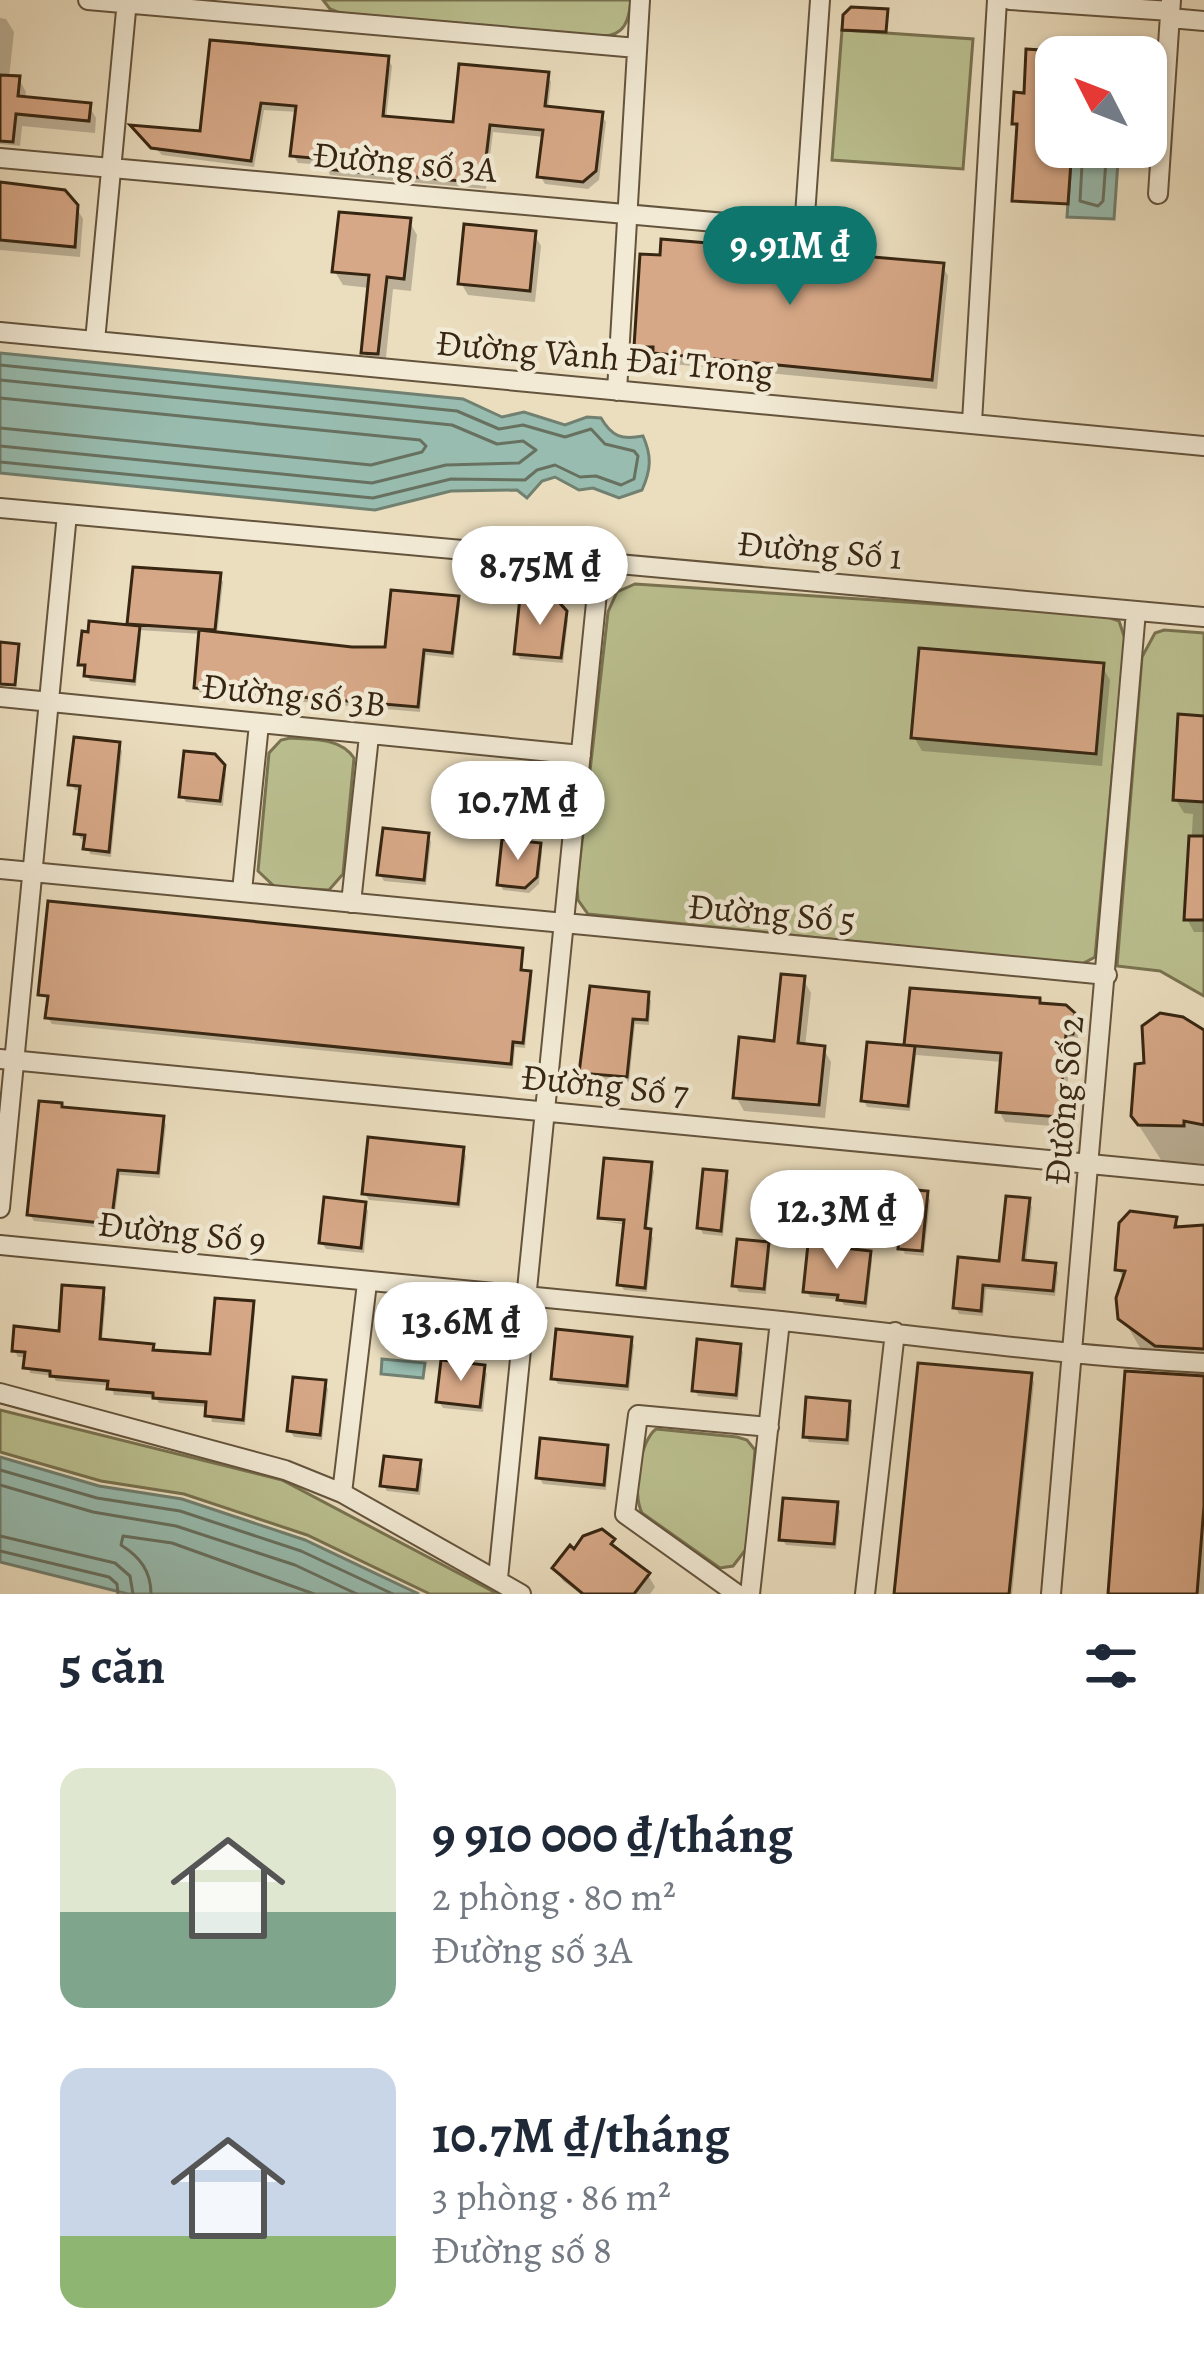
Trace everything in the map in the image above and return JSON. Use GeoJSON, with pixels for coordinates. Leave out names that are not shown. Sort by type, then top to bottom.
{"type":"FeatureCollection","features":[{"type":"Feature","properties":{"kind":"street"},"geometry":{"type":"LineString","coordinates":[[88,0],[311,10],[638,48]]}},
{"type":"Feature","properties":{"kind":"street"},"geometry":{"type":"LineString","coordinates":[[617,391],[640,0]]}},
{"type":"Feature","properties":{"kind":"street","name":"Đường số 3A"},"geometry":{"type":"LineString","coordinates":[[0,158],[805,230],[820,0]]}},
{"type":"Feature","properties":{"kind":"street"},"geometry":{"type":"LineString","coordinates":[[972,422],[997,0]]}},
{"type":"Feature","properties":{"kind":"street"},"geometry":{"type":"LineString","coordinates":[[1010,0],[1170,10],[1204,21]]}},
{"type":"Feature","properties":{"kind":"street"},"geometry":{"type":"LineString","coordinates":[[95,341],[126,2]]}},
{"type":"Feature","properties":{"kind":"street"},"geometry":{"type":"LineString","coordinates":[[1158,194],[1170,10]]}},
{"type":"Feature","properties":{"kind":"street","name":"Đường Vành Đai Trong"},"geometry":{"type":"LineString","coordinates":[[0,332],[1204,446]]}},
{"type":"Feature","properties":{"kind":"street","name":"Đường Số 1"},"geometry":{"type":"LineString","coordinates":[[0,508],[1204,617]]}},
{"type":"Feature","properties":{"kind":"street"},"geometry":{"type":"LineString","coordinates":[[0,1208],[7,1060],[33,872],[67,514]]}},
{"type":"Feature","properties":{"kind":"street"},"geometry":{"type":"LineString","coordinates":[[498,1578],[600,562]]}},
{"type":"Feature","properties":{"kind":"street","name":"Đường Số 2"},"geometry":{"type":"LineString","coordinates":[[1051,1594],[1136,611]]}},
{"type":"Feature","properties":{"kind":"street","name":"Đường số 3B"},"geometry":{"type":"LineString","coordinates":[[0,698],[581,755]]}},
{"type":"Feature","properties":{"kind":"street"},"geometry":{"type":"LineString","coordinates":[[242,891],[259,724]]}},
{"type":"Feature","properties":{"kind":"street"},"geometry":{"type":"LineString","coordinates":[[351,903],[370,736]]}},
{"type":"Feature","properties":{"kind":"street","name":"Đường Số 5"},"geometry":{"type":"LineString","coordinates":[[0,869],[1107,976]]}},
{"type":"Feature","properties":{"kind":"street","name":"Đường Số 7"},"geometry":{"type":"LineString","coordinates":[[7,1060],[1204,1175]]}},
{"type":"Feature","properties":{"kind":"street","name":"Đường Số 9"},"geometry":{"type":"LineString","coordinates":[[0,1245],[895,1332],[1105,1358],[1204,1363]]}},
{"type":"Feature","properties":{"kind":"street"},"geometry":{"type":"LineString","coordinates":[[342,1493],[368,1282]]}},
{"type":"Feature","properties":{"kind":"street"},"geometry":{"type":"LineString","coordinates":[[750,1594],[780,1321]]}},
{"type":"Feature","properties":{"kind":"street"},"geometry":{"type":"LineString","coordinates":[[866,1594],[895,1332]]}},
{"type":"Feature","properties":{"kind":"street"},"geometry":{"type":"LineString","coordinates":[[0,1393],[285,1470],[342,1493],[520,1594]]}},
{"type":"Feature","properties":{"kind":"street"},"geometry":{"type":"LineString","coordinates":[[737,1594],[625,1514],[638,1415],[769,1427]]}},
{"type":"Feature","properties":{"kind":"green space"},"geometry":{"type":"Polygon","coordinates":[[[323,0],[631,0],[624,26],[602,36],[340,13],[323,0]]]}},
{"type":"Feature","properties":{"kind":"green space"},"geometry":{"type":"Polygon","coordinates":[[[842,30],[973,39],[963,169],[832,160],[842,30]]]}},
{"type":"Feature","properties":{"kind":"green space"},"geometry":{"type":"Polygon","coordinates":[[[635,584],[1102,615],[1119,621],[1125,639],[1095,957],[1080,965],[588,914],[578,900],[577,886],[608,612],[617,592],[635,584]]]}},
{"type":"Feature","properties":{"kind":"green space"},"geometry":{"type":"Polygon","coordinates":[[[1155,633],[1204,633],[1204,996],[1160,971],[1117,966],[1142,657],[1155,633]]]}},
{"type":"Feature","properties":{"kind":"green space"},"geometry":{"type":"Polygon","coordinates":[[[281,740],[334,743],[354,758],[343,874],[329,890],[275,887],[258,871],[269,753],[281,740]]]}},
{"type":"Feature","properties":{"kind":"green space"},"geometry":{"type":"Polygon","coordinates":[[[0,1410],[282,1480],[498,1594],[430,1594],[307,1535],[184,1494],[101,1481],[0,1452],[0,1410]]]}},
{"type":"Feature","properties":{"kind":"green space"},"geometry":{"type":"Polygon","coordinates":[[[656,1429],[737,1437],[755,1450],[747,1548],[733,1566],[720,1568],[642,1513],[639,1469],[645,1445],[656,1429]]]}},
{"type":"Feature","properties":{"kind":"water"},"geometry":{"type":"Polygon","coordinates":[[[1070,168],[1118,168],[1114,219],[1067,217],[1070,168]]]}},
{"type":"Feature","properties":{"kind":"water"},"geometry":{"type":"Polygon","coordinates":[[[0,353],[463,399],[502,417],[524,412],[565,425],[587,417],[601,418],[618,436],[643,436],[649,469],[642,490],[619,498],[593,488],[579,490],[555,477],[542,481],[527,498],[517,490],[451,491],[375,510],[0,473],[0,353]]]}},
{"type":"Feature","properties":{"kind":"water"},"geometry":{"type":"Polygon","coordinates":[[[382,1359],[425,1363],[423,1378],[381,1374],[382,1359]]]}},
{"type":"Feature","properties":{"kind":"water"},"geometry":{"type":"Polygon","coordinates":[[[0,1457],[99,1486],[182,1499],[305,1540],[419,1594],[128,1594],[0,1562],[0,1457]]]}},
{"type":"Feature","properties":{"kind":"building"},"geometry":{"type":"Polygon","coordinates":[[[851,7],[888,9],[886,32],[842,30],[843,15],[851,7]]]}},
{"type":"Feature","properties":{"kind":"building"},"geometry":{"type":"Polygon","coordinates":[[[210,40],[389,56],[383,116],[453,122],[459,64],[549,72],[545,106],[603,112],[596,171],[583,182],[537,177],[543,130],[490,125],[483,183],[323,169],[324,159],[290,156],[296,106],[261,103],[251,161],[151,148],[130,125],[200,131],[210,40]]]}},
{"type":"Feature","properties":{"kind":"building"},"geometry":{"type":"Polygon","coordinates":[[[1026,49],[1035,50],[1035,168],[1071,168],[1068,204],[1012,201],[1014,92],[1024,93],[1026,49]]]}},
{"type":"Feature","properties":{"kind":"building"},"geometry":{"type":"Polygon","coordinates":[[[0,75],[20,76],[18,96],[91,103],[89,121],[16,114],[13,142],[0,141],[0,75]]]}},
{"type":"Feature","properties":{"kind":"building"},"geometry":{"type":"Polygon","coordinates":[[[0,182],[65,190],[78,205],[75,247],[0,240],[0,182]]]}},
{"type":"Feature","properties":{"kind":"building"},"geometry":{"type":"Polygon","coordinates":[[[339,212],[411,218],[404,279],[387,277],[378,354],[361,353],[369,275],[332,272],[339,212]]]}},
{"type":"Feature","properties":{"kind":"building"},"geometry":{"type":"Polygon","coordinates":[[[464,224],[536,231],[530,291],[458,284],[464,224]]]}},
{"type":"Feature","properties":{"kind":"building"},"geometry":{"type":"Polygon","coordinates":[[[661,239],[944,263],[932,380],[653,353],[653,347],[634,347],[640,254],[660,255],[661,239]]]}},
{"type":"Feature","properties":{"kind":"building"},"geometry":{"type":"Polygon","coordinates":[[[133,567],[221,573],[215,630],[127,624],[133,567]]]}},
{"type":"Feature","properties":{"kind":"building"},"geometry":{"type":"Polygon","coordinates":[[[391,590],[459,596],[452,653],[424,650],[418,707],[194,688],[199,630],[385,647],[391,590]]]}},
{"type":"Feature","properties":{"kind":"building"},"geometry":{"type":"Polygon","coordinates":[[[520,597],[557,600],[567,611],[561,658],[514,654],[520,597]]]}},
{"type":"Feature","properties":{"kind":"building"},"geometry":{"type":"Polygon","coordinates":[[[89,621],[140,626],[134,681],[84,676],[85,665],[78,665],[82,631],[88,632],[89,621]]]}},
{"type":"Feature","properties":{"kind":"building"},"geometry":{"type":"Polygon","coordinates":[[[0,642],[19,644],[15,685],[0,684],[0,642]]]}},
{"type":"Feature","properties":{"kind":"building"},"geometry":{"type":"Polygon","coordinates":[[[919,648],[1104,663],[1096,754],[911,738],[919,648]]]}},
{"type":"Feature","properties":{"kind":"building"},"geometry":{"type":"Polygon","coordinates":[[[1178,714],[1204,716],[1204,802],[1173,800],[1178,714]]]}},
{"type":"Feature","properties":{"kind":"building"},"geometry":{"type":"Polygon","coordinates":[[[74,737],[120,742],[109,852],[83,849],[85,835],[74,834],[80,786],[68,785],[74,737]]]}},
{"type":"Feature","properties":{"kind":"building"},"geometry":{"type":"Polygon","coordinates":[[[184,751],[215,754],[225,765],[220,801],[179,797],[184,751]]]}},
{"type":"Feature","properties":{"kind":"building"},"geometry":{"type":"Polygon","coordinates":[[[383,828],[429,833],[424,880],[377,875],[383,828]]]}},
{"type":"Feature","properties":{"kind":"building"},"geometry":{"type":"Polygon","coordinates":[[[1189,836],[1204,836],[1204,920],[1184,920],[1189,836]]]}},
{"type":"Feature","properties":{"kind":"building"},"geometry":{"type":"Polygon","coordinates":[[[502,839],[541,843],[537,877],[525,888],[497,885],[502,839]]]}},
{"type":"Feature","properties":{"kind":"building"},"geometry":{"type":"Polygon","coordinates":[[[48,901],[523,948],[521,970],[531,971],[523,1043],[513,1042],[511,1064],[45,1018],[48,996],[38,995],[48,901]]]}},
{"type":"Feature","properties":{"kind":"building"},"geometry":{"type":"Polygon","coordinates":[[[781,974],[805,976],[798,1043],[825,1046],[819,1105],[733,1098],[739,1037],[774,1041],[781,974]]]}},
{"type":"Feature","properties":{"kind":"building"},"geometry":{"type":"Polygon","coordinates":[[[590,986],[649,992],[647,1020],[633,1019],[627,1077],[579,1073],[590,986]]]}},
{"type":"Feature","properties":{"kind":"building"},"geometry":{"type":"Polygon","coordinates":[[[910,988],[1040,998],[1040,1003],[1066,1005],[1075,1013],[1073,1034],[1066,1034],[1059,1117],[996,1112],[1001,1053],[904,1045],[910,988]]]}},
{"type":"Feature","properties":{"kind":"building"},"geometry":{"type":"Polygon","coordinates":[[[1160,1013],[1183,1017],[1204,1030],[1204,1125],[1184,1121],[1184,1126],[1138,1125],[1131,1116],[1135,1064],[1144,1063],[1142,1026],[1160,1013]]]}},
{"type":"Feature","properties":{"kind":"building"},"geometry":{"type":"Polygon","coordinates":[[[867,1042],[915,1046],[908,1106],[861,1101],[867,1042]]]}},
{"type":"Feature","properties":{"kind":"building"},"geometry":{"type":"Polygon","coordinates":[[[39,1101],[164,1116],[158,1173],[118,1170],[111,1224],[27,1215],[39,1101]]]}},
{"type":"Feature","properties":{"kind":"building"},"geometry":{"type":"Polygon","coordinates":[[[368,1137],[464,1147],[458,1204],[362,1194],[368,1137]]]}},
{"type":"Feature","properties":{"kind":"building"},"geometry":{"type":"Polygon","coordinates":[[[604,1158],[652,1162],[645,1288],[617,1285],[624,1220],[598,1218],[604,1158]]]}},
{"type":"Feature","properties":{"kind":"building"},"geometry":{"type":"Polygon","coordinates":[[[703,1169],[727,1171],[721,1231],[697,1228],[703,1169]]]}},
{"type":"Feature","properties":{"kind":"building"},"geometry":{"type":"Polygon","coordinates":[[[781,1175],[829,1179],[822,1239],[775,1235],[781,1175]]]}},
{"type":"Feature","properties":{"kind":"building"},"geometry":{"type":"Polygon","coordinates":[[[904,1189],[928,1191],[922,1251],[898,1249],[904,1189]]]}},
{"type":"Feature","properties":{"kind":"building"},"geometry":{"type":"Polygon","coordinates":[[[1006,1196],[1030,1198],[1023,1260],[1056,1263],[1053,1291],[983,1285],[981,1311],[953,1308],[958,1257],[999,1261],[1006,1196]]]}},
{"type":"Feature","properties":{"kind":"building"},"geometry":{"type":"Polygon","coordinates":[[[324,1197],[366,1202],[361,1248],[319,1243],[324,1197]]]}},
{"type":"Feature","properties":{"kind":"building"},"geometry":{"type":"Polygon","coordinates":[[[1130,1211],[1177,1217],[1175,1227],[1204,1225],[1204,1349],[1155,1346],[1118,1319],[1116,1298],[1125,1271],[1115,1270],[1119,1223],[1130,1211]]]}},
{"type":"Feature","properties":{"kind":"building"},"geometry":{"type":"Polygon","coordinates":[[[737,1239],[769,1242],[764,1289],[732,1286],[737,1239]]]}},
{"type":"Feature","properties":{"kind":"building"},"geometry":{"type":"Polygon","coordinates":[[[808,1244],[871,1251],[865,1303],[803,1292],[808,1244]]]}},
{"type":"Feature","properties":{"kind":"building"},"geometry":{"type":"Polygon","coordinates":[[[62,1285],[104,1288],[100,1339],[154,1344],[153,1350],[210,1354],[215,1298],[254,1301],[243,1420],[205,1416],[206,1402],[153,1398],[153,1393],[107,1389],[108,1381],[50,1376],[50,1371],[23,1368],[25,1352],[12,1351],[14,1326],[59,1331],[62,1285]]]}},
{"type":"Feature","properties":{"kind":"building"},"geometry":{"type":"Polygon","coordinates":[[[556,1329],[632,1337],[627,1386],[551,1379],[556,1329]]]}},
{"type":"Feature","properties":{"kind":"building"},"geometry":{"type":"Polygon","coordinates":[[[697,1339],[741,1344],[736,1395],[692,1391],[697,1339]]]}},
{"type":"Feature","properties":{"kind":"building"},"geometry":{"type":"Polygon","coordinates":[[[441,1360],[485,1365],[480,1407],[436,1402],[441,1360]]]}},
{"type":"Feature","properties":{"kind":"building"},"geometry":{"type":"Polygon","coordinates":[[[918,1363],[1032,1373],[1009,1594],[894,1594],[918,1363]]]}},
{"type":"Feature","properties":{"kind":"building"},"geometry":{"type":"Polygon","coordinates":[[[1125,1371],[1204,1376],[1204,1506],[1197,1594],[1108,1594],[1125,1371]]]}},
{"type":"Feature","properties":{"kind":"building"},"geometry":{"type":"Polygon","coordinates":[[[293,1377],[326,1380],[320,1435],[287,1431],[293,1377]]]}},
{"type":"Feature","properties":{"kind":"building"},"geometry":{"type":"Polygon","coordinates":[[[806,1397],[850,1401],[847,1440],[803,1437],[806,1397]]]}},
{"type":"Feature","properties":{"kind":"building"},"geometry":{"type":"Polygon","coordinates":[[[540,1438],[608,1445],[604,1485],[536,1478],[540,1438]]]}},
{"type":"Feature","properties":{"kind":"building"},"geometry":{"type":"Polygon","coordinates":[[[384,1456],[421,1460],[417,1490],[380,1486],[384,1456]]]}},
{"type":"Feature","properties":{"kind":"building"},"geometry":{"type":"Polygon","coordinates":[[[783,1498],[838,1502],[834,1544],[779,1540],[783,1498]]]}},
{"type":"Feature","properties":{"kind":"building"},"geometry":{"type":"Polygon","coordinates":[[[602,1529],[615,1539],[611,1544],[650,1573],[634,1594],[583,1594],[552,1568],[570,1545],[574,1549],[583,1536],[602,1529]]]}}]}
